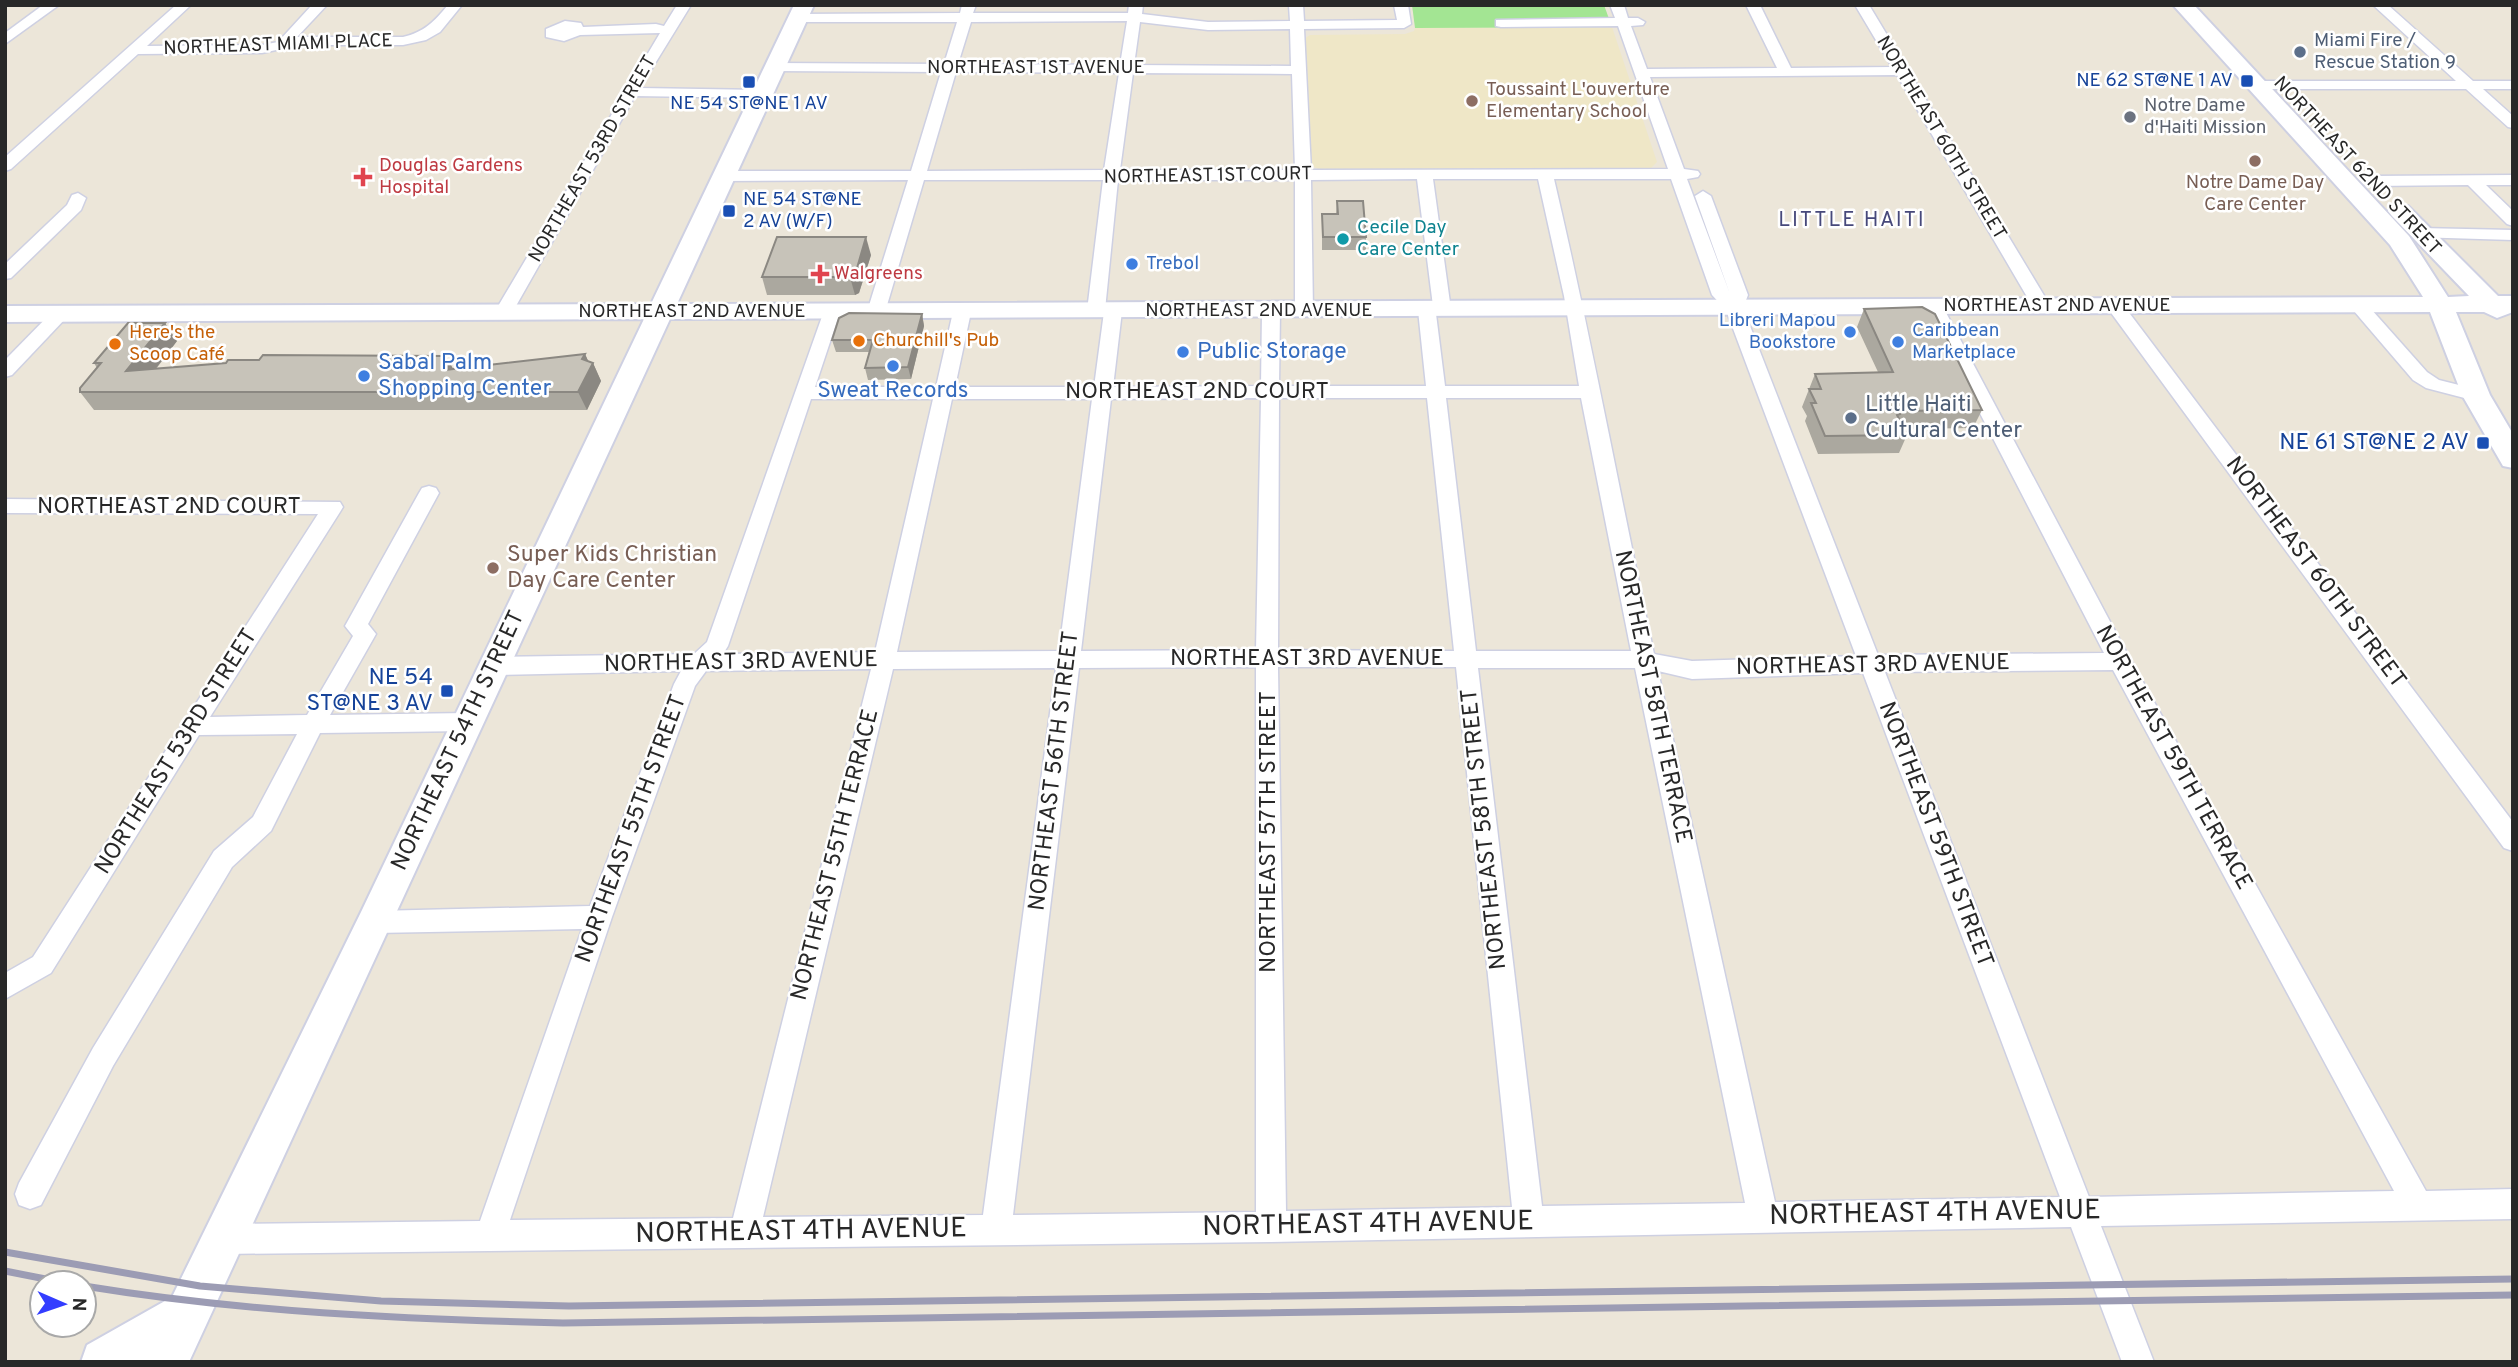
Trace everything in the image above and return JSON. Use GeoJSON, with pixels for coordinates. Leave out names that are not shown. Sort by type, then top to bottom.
{"type":"FeatureCollection","features":[{"type":"Feature","properties":{"kind":"main road","name":"NORTHEAST 62ND STREET"},"geometry":{"type":"LineString","coordinates":[[2183,5],[2384,221],[2419,268],[2440,304],[2476,396],[2513,458]]}},
{"type":"Feature","properties":{"kind":"main road","name":"NORTHEAST 62ND STREET"},"geometry":{"type":"LineString","coordinates":[[2205,5],[2420,233],[2501,304],[2513,323]]}},
{"type":"Feature","properties":{"kind":"main road","name":"NORTHEAST 54TH STREET"},"geometry":{"type":"LineString","coordinates":[[165,1362],[375,922],[801,12]]}},
{"type":"Feature","properties":{"kind":"main road"},"geometry":{"type":"LineString","coordinates":[[2384,221],[2459,290],[2477,301],[2501,304]]}},
{"type":"Feature","properties":{"kind":"main road","name":"NORTHEAST 2ND AVENUE"},"geometry":{"type":"LineString","coordinates":[[5,314],[2501,304]]}},
{"type":"Feature","properties":{"kind":"main road"},"geometry":{"type":"LineString","coordinates":[[104,1362],[188,1313]]}},
{"type":"Feature","properties":{"kind":"street"},"geometry":{"type":"LineString","coordinates":[[5,40],[52,5]]}},
{"type":"Feature","properties":{"kind":"street"},"geometry":{"type":"LineString","coordinates":[[5,166],[184,5]]}},
{"type":"Feature","properties":{"kind":"street"},"geometry":{"type":"LineString","coordinates":[[282,45],[320,5]]}},
{"type":"Feature","properties":{"kind":"street","name":"NORTHEAST MIAMI PLACE"},"geometry":{"type":"LineString","coordinates":[[135,50],[262,49],[300,41],[403,41],[421,37],[435,29],[455,5]]}},
{"type":"Feature","properties":{"kind":"street","name":"NORTHEAST 53RD STREET"},"geometry":{"type":"LineString","coordinates":[[503,313],[630,92],[684,5]]}},
{"type":"Feature","properties":{"kind":"street"},"geometry":{"type":"LineString","coordinates":[[1296,5],[1303,174],[1304,310]]}},
{"type":"Feature","properties":{"kind":"street"},"geometry":{"type":"LineString","coordinates":[[801,12],[1135,11],[1208,26],[1404,24],[1401,5]]}},
{"type":"Feature","properties":{"kind":"street","name":"NORTHEAST 59TH STREET"},"geometry":{"type":"LineString","coordinates":[[1617,5],[1630,22],[1686,174],[1721,295],[1734,309],[2138,1362]]}},
{"type":"Feature","properties":{"kind":"street","name":"NORTHEAST 59TH STREET"},"geometry":{"type":"LineString","coordinates":[[1630,22],[1631,5]]}},
{"type":"Feature","properties":{"kind":"street"},"geometry":{"type":"LineString","coordinates":[[1753,5],[1787,72]]}},
{"type":"Feature","properties":{"kind":"street","name":"NORTHEAST 60TH STREET"},"geometry":{"type":"LineString","coordinates":[[1862,5],[2042,307]]}},
{"type":"Feature","properties":{"kind":"street"},"geometry":{"type":"LineString","coordinates":[[2380,5],[2513,124]]}},
{"type":"Feature","properties":{"kind":"street"},"geometry":{"type":"LineString","coordinates":[[876,312],[967,11]]}},
{"type":"Feature","properties":{"kind":"street","name":"NORTHEAST 56TH STREET"},"geometry":{"type":"LineString","coordinates":[[996,1230],[1103,391],[1111,177],[1129,68],[1135,11]]}},
{"type":"Feature","properties":{"kind":"street"},"geometry":{"type":"LineString","coordinates":[[1501,23],[1630,22]]}},
{"type":"Feature","properties":{"kind":"street"},"geometry":{"type":"LineString","coordinates":[[578,31],[605,31],[612,35],[668,31]]}},
{"type":"Feature","properties":{"kind":"street","name":"NORTHEAST 1ST AVENUE"},"geometry":{"type":"LineString","coordinates":[[774,67],[1298,69]]}},
{"type":"Feature","properties":{"kind":"street"},"geometry":{"type":"LineString","coordinates":[[1649,73],[1902,71]]}},
{"type":"Feature","properties":{"kind":"street"},"geometry":{"type":"LineString","coordinates":[[2258,85],[2513,85]]}},
{"type":"Feature","properties":{"kind":"street"},"geometry":{"type":"LineString","coordinates":[[630,92],[762,94]]}},
{"type":"Feature","properties":{"kind":"street","name":"NORTHEAST 1ST COURT"},"geometry":{"type":"LineString","coordinates":[[723,176],[1686,174]]}},
{"type":"Feature","properties":{"kind":"street","name":"NORTHEAST 58TH STREET"},"geometry":{"type":"LineString","coordinates":[[1424,175],[1434,310],[1435,391],[1530,1222]]}},
{"type":"Feature","properties":{"kind":"street","name":"NORTHEAST 58TH TERRACE"},"geometry":{"type":"LineString","coordinates":[[1545,175],[1644,660],[1763,1218]]}},
{"type":"Feature","properties":{"kind":"street"},"geometry":{"type":"LineString","coordinates":[[2472,180],[2513,221]]}},
{"type":"Feature","properties":{"kind":"street"},"geometry":{"type":"LineString","coordinates":[[2372,181],[2513,180]]}},
{"type":"Feature","properties":{"kind":"street"},"geometry":{"type":"LineString","coordinates":[[5,252],[53,207],[78,198],[75,207],[5,274]]}},
{"type":"Feature","properties":{"kind":"street"},"geometry":{"type":"LineString","coordinates":[[34,225],[56,225]]}},
{"type":"Feature","properties":{"kind":"street"},"geometry":{"type":"LineString","coordinates":[[2420,233],[2513,234]]}},
{"type":"Feature","properties":{"kind":"street"},"geometry":{"type":"LineString","coordinates":[[2357,304],[2420,376],[2433,384],[2476,396]]}},
{"type":"Feature","properties":{"kind":"street","name":"NORTHEAST 60TH STREET"},"geometry":{"type":"LineString","coordinates":[[2115,306],[2513,841]]}},
{"type":"Feature","properties":{"kind":"street","name":"NORTHEAST 59TH TERRACE"},"geometry":{"type":"LineString","coordinates":[[1934,307],[2119,661],[2418,1206]]}},
{"type":"Feature","properties":{"kind":"street","name":"NORTHEAST 57TH STREET"},"geometry":{"type":"LineString","coordinates":[[1271,311],[1267,658],[1271,1227]]}},
{"type":"Feature","properties":{"kind":"street","name":"NORTHEAST 55TH STREET"},"geometry":{"type":"LineString","coordinates":[[490,1236],[599,917],[685,684],[699,663],[716,646],[831,312]]}},
{"type":"Feature","properties":{"kind":"street","name":"NORTHEAST 55TH TERRACE"},"geometry":{"type":"LineString","coordinates":[[744,1233],[884,660],[962,312]]}},
{"type":"Feature","properties":{"kind":"street"},"geometry":{"type":"LineString","coordinates":[[5,370],[60,314]]}},
{"type":"Feature","properties":{"kind":"street","name":"NORTHEAST 2ND COURT"},"geometry":{"type":"LineString","coordinates":[[805,393],[1589,392]]}},
{"type":"Feature","properties":{"kind":"street"},"geometry":{"type":"LineString","coordinates":[[30,1194],[103,1057],[223,859],[262,824],[314,723],[365,634],[355,626],[429,493]]}},
{"type":"Feature","properties":{"kind":"street","name":"NORTHEAST 2ND COURT"},"geometry":{"type":"LineString","coordinates":[[5,506],[333,508]]}},
{"type":"Feature","properties":{"kind":"street","name":"NORTHEAST 53RD STREET"},"geometry":{"type":"LineString","coordinates":[[8,986],[42,965],[333,508]]}},
{"type":"Feature","properties":{"kind":"street","name":"NORTHEAST 3RD AVENUE"},"geometry":{"type":"LineString","coordinates":[[494,666],[1267,658],[1644,660],[1692,670],[1869,664],[2119,661]]}},
{"type":"Feature","properties":{"kind":"street"},"geometry":{"type":"LineString","coordinates":[[192,726],[468,722]]}},
{"type":"Feature","properties":{"kind":"street"},"geometry":{"type":"LineString","coordinates":[[375,922],[599,917]]}},
{"type":"Feature","properties":{"kind":"street","name":"NORTHEAST 4TH AVENUE"},"geometry":{"type":"LineString","coordinates":[[222,1239],[1271,1227],[2513,1204]]}},
{"type":"Feature","properties":{"kind":"shaded area","name":"Toussaint L'ouverture Elementary School"},"geometry":{"type":"Polygon","coordinates":[[[1612,27],[1657,162],[1651,168],[1323,171],[1310,165],[1304,39],[1310,35],[1405,34],[1415,28],[1612,27]]]}},
{"type":"Feature","properties":{"kind":"green space"},"geometry":{"type":"Polygon","coordinates":[[[1412,5],[1604,5],[1612,27],[1415,28],[1412,5]]]}},
{"type":"Feature","properties":{"kind":"building"},"geometry":{"type":"Polygon","coordinates":[[[1337,201],[1363,201],[1366,237],[1323,237],[1322,214],[1338,214],[1337,201]]]}},
{"type":"Feature","properties":{"kind":"building"},"geometry":{"type":"Polygon","coordinates":[[[777,237],[866,237],[855,275],[850,277],[762,277],[777,237]]]}},
{"type":"Feature","properties":{"kind":"building"},"geometry":{"type":"Polygon","coordinates":[[[1922,307],[1935,314],[1982,410],[1899,411],[1900,414],[1897,415],[1907,435],[1825,436],[1811,403],[1816,403],[1809,389],[1821,389],[1815,374],[1893,372],[1864,309],[1922,307]]]}},
{"type":"Feature","properties":{"kind":"building"},"geometry":{"type":"Polygon","coordinates":[[[849,313],[922,314],[908,367],[865,368],[873,340],[832,340],[839,318],[849,313]]]}},
{"type":"Feature","properties":{"kind":"building"},"geometry":{"type":"Polygon","coordinates":[[[128,323],[165,323],[126,371],[226,363],[228,360],[259,360],[263,355],[446,356],[444,370],[585,354],[582,359],[593,363],[578,392],[80,392],[80,388],[101,363],[94,363],[128,323]]]}},
{"type":"Feature","properties":{"kind":"railway"},"geometry":{"type":"LineString","coordinates":[[5,1252],[200,1286],[381,1301],[569,1306],[2513,1279]]}},
{"type":"Feature","properties":{"kind":"railway"},"geometry":{"type":"LineString","coordinates":[[5,1271],[28,1276]]}},
{"type":"Feature","properties":{"kind":"railway"},"geometry":{"type":"LineString","coordinates":[[98,1288],[203,1302],[323,1313],[563,1323],[2513,1295]]}},
{"type":"Feature","properties":{"kind":"place","name":"Miami Fire / Rescue Station 9"},"geometry":{"type":"Point","coordinates":[2300,52]}},
{"type":"Feature","properties":{"kind":"place","name":"NE 62 ST@NE 1 AV"},"geometry":{"type":"Point","coordinates":[2247,81]}},
{"type":"Feature","properties":{"kind":"place","name":"NE 54 ST@NE 1 AV"},"geometry":{"type":"Point","coordinates":[749,82]}},
{"type":"Feature","properties":{"kind":"place","name":"Toussaint L'ouverture Elementary School"},"geometry":{"type":"Point","coordinates":[1472,101]}},
{"type":"Feature","properties":{"kind":"place","name":"Notre Dame d'Haiti Mission"},"geometry":{"type":"Point","coordinates":[2130,117]}},
{"type":"Feature","properties":{"kind":"place","name":"Notre Dame Day Care Center"},"geometry":{"type":"Point","coordinates":[2255,161]}},
{"type":"Feature","properties":{"kind":"place","name":"Douglas Gardens Hospital"},"geometry":{"type":"Point","coordinates":[363,177]}},
{"type":"Feature","properties":{"kind":"place","name":"NE 54 ST@NE 2 AV (W/F)"},"geometry":{"type":"Point","coordinates":[729,211]}},
{"type":"Feature","properties":{"kind":"place","name":"Cecile Day Care Center"},"geometry":{"type":"Point","coordinates":[1343,239]}},
{"type":"Feature","properties":{"kind":"place","name":"Trebol"},"geometry":{"type":"Point","coordinates":[1132,264]}},
{"type":"Feature","properties":{"kind":"place","name":"Walgreens"},"geometry":{"type":"Point","coordinates":[820,274]}},
{"type":"Feature","properties":{"kind":"place","name":"Libreri Mapou Bookstore"},"geometry":{"type":"Point","coordinates":[1850,332]}},
{"type":"Feature","properties":{"kind":"place","name":"Churchill's Pub"},"geometry":{"type":"Point","coordinates":[859,341]}},
{"type":"Feature","properties":{"kind":"place","name":"Caribbean Marketplace"},"geometry":{"type":"Point","coordinates":[1898,342]}},
{"type":"Feature","properties":{"kind":"place","name":"Here's the Scoop Café"},"geometry":{"type":"Point","coordinates":[115,344]}},
{"type":"Feature","properties":{"kind":"place","name":"Public Storage"},"geometry":{"type":"Point","coordinates":[1183,352]}},
{"type":"Feature","properties":{"kind":"place","name":"Sweat Records"},"geometry":{"type":"Point","coordinates":[893,366]}},
{"type":"Feature","properties":{"kind":"place","name":"Sabal Palm Shopping Center"},"geometry":{"type":"Point","coordinates":[364,376]}},
{"type":"Feature","properties":{"kind":"place","name":"Little Haiti Cultural Center"},"geometry":{"type":"Point","coordinates":[1851,418]}},
{"type":"Feature","properties":{"kind":"place","name":"NE 61 ST@NE 2 AV"},"geometry":{"type":"Point","coordinates":[2483,443]}},
{"type":"Feature","properties":{"kind":"place","name":"Super Kids Christian Day Care Center"},"geometry":{"type":"Point","coordinates":[493,568]}},
{"type":"Feature","properties":{"kind":"place","name":"NE 54 ST@NE 3 AV"},"geometry":{"type":"Point","coordinates":[447,691]}},
{"type":"Feature","properties":{"kind":"district","name":"LITTLE HAITI"},"geometry":{"type":"Point","coordinates":[1852,220]}}]}
